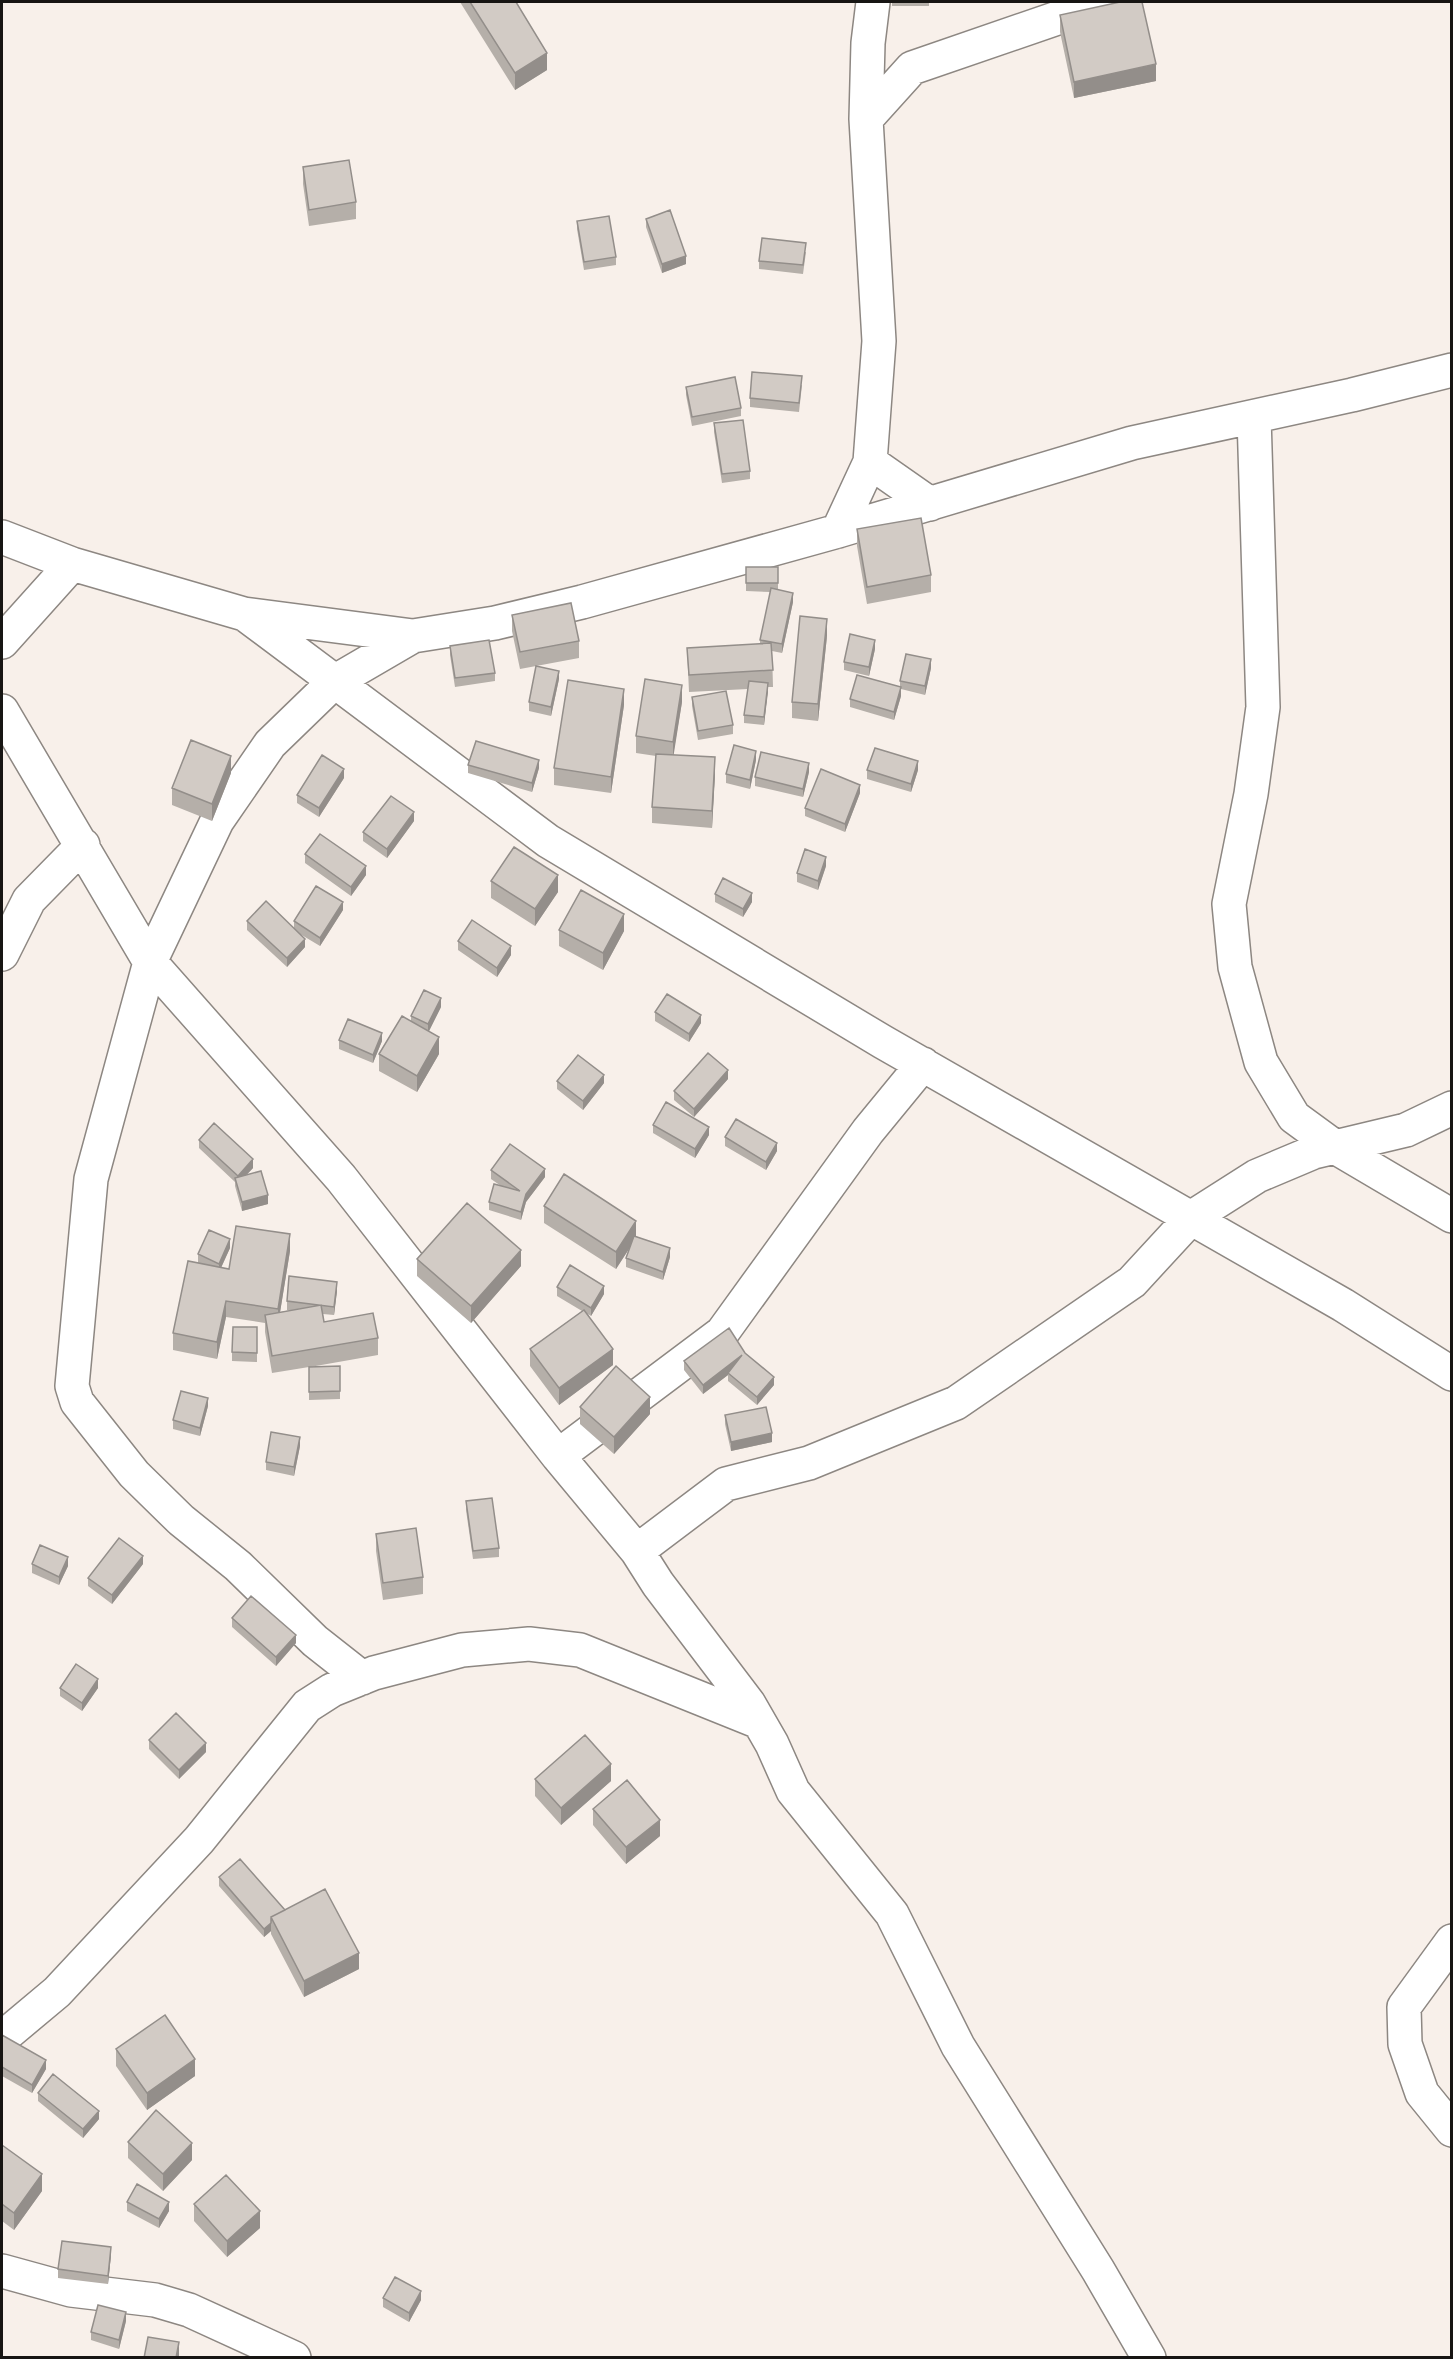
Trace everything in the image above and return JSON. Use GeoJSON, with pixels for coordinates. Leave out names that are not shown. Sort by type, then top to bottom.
{"type":"FeatureCollection","features":[{"type":"Feature","properties":{"kind":"street"},"geometry":{"type":"LineString","coordinates":[[838,531],[870,462],[879,341],[866,119],[868,43],[873,2]]}},
{"type":"Feature","properties":{"kind":"street"},"geometry":{"type":"LineString","coordinates":[[866,119],[912,68],[1104,2]]}},
{"type":"Feature","properties":{"kind":"street"},"geometry":{"type":"LineString","coordinates":[[868,43],[912,68]]}},
{"type":"Feature","properties":{"kind":"street"},"geometry":{"type":"LineString","coordinates":[[2,537],[72,564],[244,614],[412,636],[495,623],[572,605],[838,531],[1132,443],[1452,370]]}},
{"type":"Feature","properties":{"kind":"street"},"geometry":{"type":"LineString","coordinates":[[1254,417],[1263,706],[1251,794],[1229,904],[1235,967],[1261,1062],[1294,1117],[1335,1147],[1452,1216]]}},
{"type":"Feature","properties":{"kind":"street"},"geometry":{"type":"LineString","coordinates":[[870,462],[930,504]]}},
{"type":"Feature","properties":{"kind":"street"},"geometry":{"type":"LineString","coordinates":[[2,642],[72,564]]}},
{"type":"Feature","properties":{"kind":"street"},"geometry":{"type":"LineString","coordinates":[[244,614],[548,842],[923,1064],[1343,1305],[1452,1374]]}},
{"type":"Feature","properties":{"kind":"street"},"geometry":{"type":"LineString","coordinates":[[362,1678],[315,1641],[238,1566],[181,1520],[134,1474],[77,1402],[72,1386],[91,1179],[150,962],[217,821],[270,744],[334,681],[412,636]]}},
{"type":"Feature","properties":{"kind":"street"},"geometry":{"type":"LineString","coordinates":[[2,711],[150,962],[341,1178],[558,1456],[637,1551],[658,1584],[749,1704],[793,1791],[892,1914],[957,2046],[1092,2261],[1149,2358]]}},
{"type":"Feature","properties":{"kind":"street"},"geometry":{"type":"LineString","coordinates":[[2,954],[28,900],[83,845]]}},
{"type":"Feature","properties":{"kind":"street"},"geometry":{"type":"LineString","coordinates":[[558,1456],[722,1333],[868,1131],[923,1064]]}},
{"type":"Feature","properties":{"kind":"street"},"geometry":{"type":"LineString","coordinates":[[637,1551],[726,1484],[809,1462],[956,1403],[1132,1282],[1191,1218],[1257,1176],[1314,1152],[1406,1130],[1452,1108]]}},
{"type":"Feature","properties":{"kind":"street"},"geometry":{"type":"LineString","coordinates":[[2,2038],[57,1992],[199,1840],[307,1706],[332,1690],[362,1678],[462,1650],[529,1644],[580,1650],[759,1722]]}},
{"type":"Feature","properties":{"kind":"street"},"geometry":{"type":"LineString","coordinates":[[1452,1941],[1404,2007],[1405,2044],[1422,2093],[1452,2130]]}},
{"type":"Feature","properties":{"kind":"street"},"geometry":{"type":"LineString","coordinates":[[2,2271],[71,2290],[155,2300],[189,2310],[294,2358]]}},
{"type":"Feature","properties":{"kind":"building"},"geometry":{"type":"Polygon","coordinates":[[[470,2],[516,2],[547,53],[515,73],[470,2]]]}},
{"type":"Feature","properties":{"kind":"building"},"geometry":{"type":"Polygon","coordinates":[[[1120,2],[1142,2],[1156,64],[1074,82],[1060,15],[1120,2]]]}},
{"type":"Feature","properties":{"kind":"building"},"geometry":{"type":"Polygon","coordinates":[[[349,160],[356,202],[309,210],[303,167],[349,160]]]}},
{"type":"Feature","properties":{"kind":"building"},"geometry":{"type":"Polygon","coordinates":[[[670,210],[686,256],[662,264],[646,219],[670,210]]]}},
{"type":"Feature","properties":{"kind":"building"},"geometry":{"type":"Polygon","coordinates":[[[609,216],[616,257],[584,262],[577,221],[609,216]]]}},
{"type":"Feature","properties":{"kind":"building"},"geometry":{"type":"Polygon","coordinates":[[[762,238],[806,243],[803,265],[759,261],[762,238]]]}},
{"type":"Feature","properties":{"kind":"building"},"geometry":{"type":"Polygon","coordinates":[[[752,372],[802,376],[799,403],[750,398],[752,372]]]}},
{"type":"Feature","properties":{"kind":"building"},"geometry":{"type":"Polygon","coordinates":[[[735,377],[741,408],[692,417],[686,387],[735,377]]]}},
{"type":"Feature","properties":{"kind":"building"},"geometry":{"type":"Polygon","coordinates":[[[743,420],[750,471],[722,474],[714,423],[743,420]]]}},
{"type":"Feature","properties":{"kind":"building"},"geometry":{"type":"Polygon","coordinates":[[[921,518],[931,575],[867,587],[857,529],[921,518]]]}},
{"type":"Feature","properties":{"kind":"building"},"geometry":{"type":"Polygon","coordinates":[[[746,567],[778,567],[778,583],[746,583],[746,567]]]}},
{"type":"Feature","properties":{"kind":"building"},"geometry":{"type":"Polygon","coordinates":[[[771,588],[793,593],[782,644],[760,640],[771,588]]]}},
{"type":"Feature","properties":{"kind":"building"},"geometry":{"type":"Polygon","coordinates":[[[571,603],[579,641],[520,652],[512,615],[571,603]]]}},
{"type":"Feature","properties":{"kind":"building"},"geometry":{"type":"Polygon","coordinates":[[[800,616],[827,619],[818,704],[792,702],[800,616]]]}},
{"type":"Feature","properties":{"kind":"building"},"geometry":{"type":"Polygon","coordinates":[[[850,634],[875,640],[869,667],[844,662],[850,634]]]}},
{"type":"Feature","properties":{"kind":"building"},"geometry":{"type":"Polygon","coordinates":[[[489,640],[495,673],[455,678],[450,646],[489,640]]]}},
{"type":"Feature","properties":{"kind":"building"},"geometry":{"type":"Polygon","coordinates":[[[771,643],[773,670],[689,675],[687,648],[771,643]]]}},
{"type":"Feature","properties":{"kind":"building"},"geometry":{"type":"Polygon","coordinates":[[[906,654],[931,659],[925,686],[900,681],[906,654]]]}},
{"type":"Feature","properties":{"kind":"building"},"geometry":{"type":"Polygon","coordinates":[[[536,666],[559,671],[551,707],[529,702],[536,666]]]}},
{"type":"Feature","properties":{"kind":"building"},"geometry":{"type":"Polygon","coordinates":[[[857,675],[901,687],[894,712],[850,699],[857,675]]]}},
{"type":"Feature","properties":{"kind":"building"},"geometry":{"type":"Polygon","coordinates":[[[645,679],[682,685],[673,742],[636,736],[645,679]]]}},
{"type":"Feature","properties":{"kind":"building"},"geometry":{"type":"Polygon","coordinates":[[[568,680],[624,689],[611,777],[554,768],[568,680]]]}},
{"type":"Feature","properties":{"kind":"building"},"geometry":{"type":"Polygon","coordinates":[[[749,681],[768,683],[764,717],[744,715],[749,681]]]}},
{"type":"Feature","properties":{"kind":"building"},"geometry":{"type":"Polygon","coordinates":[[[726,691],[733,725],[698,731],[692,697],[726,691]]]}},
{"type":"Feature","properties":{"kind":"building"},"geometry":{"type":"Polygon","coordinates":[[[191,740],[231,756],[212,804],[172,788],[191,740]]]}},
{"type":"Feature","properties":{"kind":"building"},"geometry":{"type":"Polygon","coordinates":[[[476,741],[539,760],[532,783],[468,765],[476,741]]]}},
{"type":"Feature","properties":{"kind":"building"},"geometry":{"type":"Polygon","coordinates":[[[734,745],[756,751],[750,780],[726,774],[734,745]]]}},
{"type":"Feature","properties":{"kind":"building"},"geometry":{"type":"Polygon","coordinates":[[[875,748],[918,761],[911,784],[867,770],[875,748]]]}},
{"type":"Feature","properties":{"kind":"building"},"geometry":{"type":"Polygon","coordinates":[[[761,752],[809,763],[803,789],[755,777],[761,752]]]}},
{"type":"Feature","properties":{"kind":"building"},"geometry":{"type":"Polygon","coordinates":[[[656,754],[715,757],[712,811],[652,807],[656,754]]]}},
{"type":"Feature","properties":{"kind":"building"},"geometry":{"type":"Polygon","coordinates":[[[322,755],[344,769],[319,808],[297,795],[322,755]]]}},
{"type":"Feature","properties":{"kind":"building"},"geometry":{"type":"Polygon","coordinates":[[[821,769],[860,785],[845,824],[805,808],[821,769]]]}},
{"type":"Feature","properties":{"kind":"building"},"geometry":{"type":"Polygon","coordinates":[[[391,796],[414,812],[387,849],[363,832],[391,796]]]}},
{"type":"Feature","properties":{"kind":"building"},"geometry":{"type":"Polygon","coordinates":[[[320,834],[366,866],[351,887],[305,854],[320,834]]]}},
{"type":"Feature","properties":{"kind":"building"},"geometry":{"type":"Polygon","coordinates":[[[514,847],[558,875],[535,909],[491,881],[514,847]]]}},
{"type":"Feature","properties":{"kind":"building"},"geometry":{"type":"Polygon","coordinates":[[[805,849],[826,857],[818,881],[797,873],[805,849]]]}},
{"type":"Feature","properties":{"kind":"building"},"geometry":{"type":"Polygon","coordinates":[[[723,878],[752,893],[743,909],[715,894],[723,878]]]}},
{"type":"Feature","properties":{"kind":"building"},"geometry":{"type":"Polygon","coordinates":[[[316,886],[343,902],[320,938],[294,921],[316,886]]]}},
{"type":"Feature","properties":{"kind":"building"},"geometry":{"type":"Polygon","coordinates":[[[581,890],[624,914],[603,953],[559,930],[581,890]]]}},
{"type":"Feature","properties":{"kind":"building"},"geometry":{"type":"Polygon","coordinates":[[[266,901],[305,939],[287,958],[247,921],[266,901]]]}},
{"type":"Feature","properties":{"kind":"building"},"geometry":{"type":"Polygon","coordinates":[[[472,920],[511,946],[497,968],[458,941],[472,920]]]}},
{"type":"Feature","properties":{"kind":"building"},"geometry":{"type":"Polygon","coordinates":[[[424,990],[441,998],[428,1024],[411,1016],[424,990]]]}},
{"type":"Feature","properties":{"kind":"building"},"geometry":{"type":"Polygon","coordinates":[[[667,994],[701,1015],[689,1034],[655,1012],[667,994]]]}},
{"type":"Feature","properties":{"kind":"building"},"geometry":{"type":"Polygon","coordinates":[[[402,1016],[439,1037],[417,1076],[379,1054],[402,1016]]]}},
{"type":"Feature","properties":{"kind":"building"},"geometry":{"type":"Polygon","coordinates":[[[348,1019],[382,1033],[373,1055],[339,1040],[348,1019]]]}},
{"type":"Feature","properties":{"kind":"building"},"geometry":{"type":"Polygon","coordinates":[[[708,1053],[728,1070],[694,1109],[674,1091],[708,1053]]]}},
{"type":"Feature","properties":{"kind":"building"},"geometry":{"type":"Polygon","coordinates":[[[578,1055],[604,1075],[583,1101],[557,1081],[578,1055]]]}},
{"type":"Feature","properties":{"kind":"building"},"geometry":{"type":"Polygon","coordinates":[[[666,1102],[709,1127],[695,1149],[653,1125],[666,1102]]]}},
{"type":"Feature","properties":{"kind":"building"},"geometry":{"type":"Polygon","coordinates":[[[736,1119],[777,1143],[766,1162],[725,1137],[736,1119]]]}},
{"type":"Feature","properties":{"kind":"building"},"geometry":{"type":"Polygon","coordinates":[[[214,1123],[253,1159],[238,1176],[199,1140],[214,1123]]]}},
{"type":"Feature","properties":{"kind":"building"},"geometry":{"type":"Polygon","coordinates":[[[510,1144],[545,1169],[526,1194],[521,1212],[489,1202],[494,1184],[520,1191],[491,1170],[510,1144]]]}},
{"type":"Feature","properties":{"kind":"building"},"geometry":{"type":"Polygon","coordinates":[[[261,1171],[268,1195],[242,1202],[235,1178],[261,1171]]]}},
{"type":"Feature","properties":{"kind":"building"},"geometry":{"type":"Polygon","coordinates":[[[564,1174],[636,1221],[616,1252],[544,1206],[564,1174]]]}},
{"type":"Feature","properties":{"kind":"building"},"geometry":{"type":"Polygon","coordinates":[[[467,1203],[521,1250],[471,1306],[417,1259],[467,1203]]]}},
{"type":"Feature","properties":{"kind":"building"},"geometry":{"type":"Polygon","coordinates":[[[236,1226],[290,1234],[278,1309],[226,1301],[217,1342],[173,1333],[188,1261],[229,1269],[236,1226]]]}},
{"type":"Feature","properties":{"kind":"building"},"geometry":{"type":"Polygon","coordinates":[[[209,1230],[230,1239],[219,1264],[198,1254],[209,1230]]]}},
{"type":"Feature","properties":{"kind":"building"},"geometry":{"type":"Polygon","coordinates":[[[634,1236],[670,1248],[663,1272],[626,1258],[634,1236]]]}},
{"type":"Feature","properties":{"kind":"building"},"geometry":{"type":"Polygon","coordinates":[[[570,1265],[604,1286],[591,1308],[557,1287],[570,1265]]]}},
{"type":"Feature","properties":{"kind":"building"},"geometry":{"type":"Polygon","coordinates":[[[289,1276],[337,1282],[334,1307],[287,1301],[289,1276]]]}},
{"type":"Feature","properties":{"kind":"building"},"geometry":{"type":"Polygon","coordinates":[[[321,1305],[324,1322],[373,1313],[378,1338],[272,1356],[265,1315],[321,1305]]]}},
{"type":"Feature","properties":{"kind":"building"},"geometry":{"type":"Polygon","coordinates":[[[584,1310],[613,1349],[559,1388],[530,1349],[584,1310]]]}},
{"type":"Feature","properties":{"kind":"building"},"geometry":{"type":"Polygon","coordinates":[[[233,1327],[257,1327],[257,1353],[232,1352],[233,1327]]]}},
{"type":"Feature","properties":{"kind":"building"},"geometry":{"type":"Polygon","coordinates":[[[729,1328],[745,1353],[774,1377],[757,1397],[728,1373],[742,1355],[703,1385],[684,1361],[729,1328]]]}},
{"type":"Feature","properties":{"kind":"building"},"geometry":{"type":"Polygon","coordinates":[[[340,1366],[340,1391],[309,1392],[309,1367],[340,1366]]]}},
{"type":"Feature","properties":{"kind":"building"},"geometry":{"type":"Polygon","coordinates":[[[616,1366],[650,1397],[614,1437],[580,1407],[616,1366]]]}},
{"type":"Feature","properties":{"kind":"building"},"geometry":{"type":"Polygon","coordinates":[[[181,1391],[208,1398],[200,1428],[173,1420],[181,1391]]]}},
{"type":"Feature","properties":{"kind":"building"},"geometry":{"type":"Polygon","coordinates":[[[766,1407],[772,1433],[731,1442],[725,1415],[766,1407]]]}},
{"type":"Feature","properties":{"kind":"building"},"geometry":{"type":"Polygon","coordinates":[[[271,1432],[300,1437],[294,1467],[266,1462],[271,1432]]]}},
{"type":"Feature","properties":{"kind":"building"},"geometry":{"type":"Polygon","coordinates":[[[492,1498],[499,1548],[473,1551],[466,1501],[492,1498]]]}},
{"type":"Feature","properties":{"kind":"building"},"geometry":{"type":"Polygon","coordinates":[[[416,1528],[423,1577],[383,1583],[376,1534],[416,1528]]]}},
{"type":"Feature","properties":{"kind":"building"},"geometry":{"type":"Polygon","coordinates":[[[119,1538],[143,1556],[112,1595],[88,1578],[119,1538]]]}},
{"type":"Feature","properties":{"kind":"building"},"geometry":{"type":"Polygon","coordinates":[[[40,1545],[68,1557],[59,1577],[32,1564],[40,1545]]]}},
{"type":"Feature","properties":{"kind":"building"},"geometry":{"type":"Polygon","coordinates":[[[251,1596],[296,1635],[276,1657],[232,1618],[251,1596]]]}},
{"type":"Feature","properties":{"kind":"building"},"geometry":{"type":"Polygon","coordinates":[[[76,1664],[98,1679],[82,1703],[60,1688],[76,1664]]]}},
{"type":"Feature","properties":{"kind":"building"},"geometry":{"type":"Polygon","coordinates":[[[176,1713],[206,1743],[179,1770],[149,1740],[176,1713]]]}},
{"type":"Feature","properties":{"kind":"building"},"geometry":{"type":"Polygon","coordinates":[[[585,1735],[611,1764],[561,1808],[535,1779],[585,1735]]]}},
{"type":"Feature","properties":{"kind":"building"},"geometry":{"type":"Polygon","coordinates":[[[627,1780],[660,1820],[626,1847],[593,1809],[627,1780]]]}},
{"type":"Feature","properties":{"kind":"building"},"geometry":{"type":"Polygon","coordinates":[[[240,1859],[285,1910],[271,1917],[271,1923],[264,1929],[219,1877],[240,1859]]]}},
{"type":"Feature","properties":{"kind":"building"},"geometry":{"type":"Polygon","coordinates":[[[325,1889],[359,1953],[304,1981],[271,1917],[325,1889]]]}},
{"type":"Feature","properties":{"kind":"building"},"geometry":{"type":"Polygon","coordinates":[[[165,2015],[195,2059],[147,2093],[116,2049],[165,2015]]]}},
{"type":"Feature","properties":{"kind":"building"},"geometry":{"type":"Polygon","coordinates":[[[2,2035],[46,2060],[32,2085],[2,2067],[2,2035]]]}},
{"type":"Feature","properties":{"kind":"building"},"geometry":{"type":"Polygon","coordinates":[[[53,2074],[99,2111],[83,2129],[38,2093],[53,2074]]]}},
{"type":"Feature","properties":{"kind":"building"},"geometry":{"type":"Polygon","coordinates":[[[156,2110],[192,2143],[163,2174],[128,2142],[156,2110]]]}},
{"type":"Feature","properties":{"kind":"building"},"geometry":{"type":"Polygon","coordinates":[[[2,2145],[42,2174],[14,2213],[2,2204],[2,2145]]]}},
{"type":"Feature","properties":{"kind":"building"},"geometry":{"type":"Polygon","coordinates":[[[226,2175],[260,2211],[227,2241],[194,2204],[226,2175]]]}},
{"type":"Feature","properties":{"kind":"building"},"geometry":{"type":"Polygon","coordinates":[[[137,2184],[169,2202],[159,2219],[127,2202],[137,2184]]]}},
{"type":"Feature","properties":{"kind":"building"},"geometry":{"type":"Polygon","coordinates":[[[62,2241],[111,2247],[108,2276],[58,2269],[62,2241]]]}},
{"type":"Feature","properties":{"kind":"building"},"geometry":{"type":"Polygon","coordinates":[[[395,2277],[421,2291],[409,2313],[383,2298],[395,2277]]]}},
{"type":"Feature","properties":{"kind":"building"},"geometry":{"type":"Polygon","coordinates":[[[98,2305],[126,2312],[119,2340],[91,2332],[98,2305]]]}},
{"type":"Feature","properties":{"kind":"building"},"geometry":{"type":"Polygon","coordinates":[[[148,2337],[179,2342],[176,2358],[144,2358],[148,2337]]]}}]}
